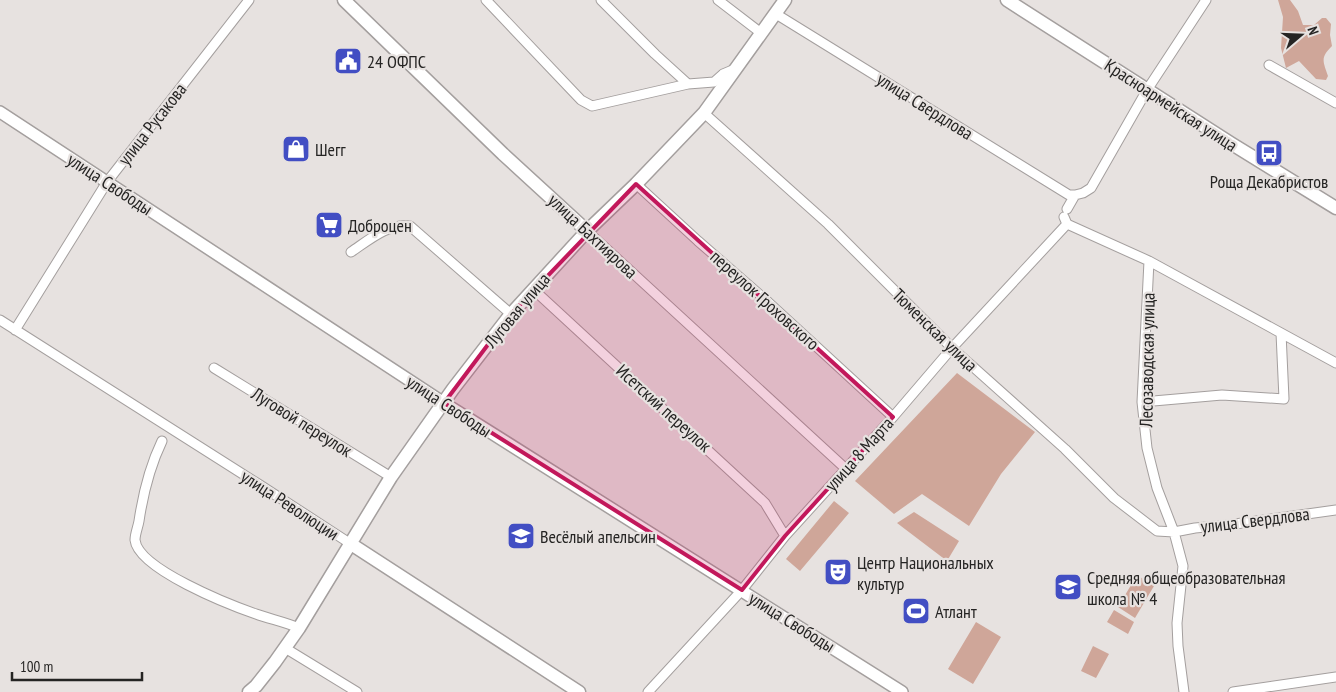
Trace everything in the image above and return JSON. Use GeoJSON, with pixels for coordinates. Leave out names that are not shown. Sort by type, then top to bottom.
{"type":"FeatureCollection","features":[{"type":"Feature","properties":{"kind":"main road","name":"улица Бахтиярова"},"geometry":{"type":"LineString","coordinates":[[344,0],[503,154],[587,231]]}},
{"type":"Feature","properties":{"kind":"main road","name":"Луговая улица"},"geometry":{"type":"LineString","coordinates":[[249,692],[256,686],[299,628],[391,476],[510,314],[587,231],[636,184],[704,113],[785,0]]}},
{"type":"Feature","properties":{"kind":"main road","name":"Красноармейская улица"},"geometry":{"type":"LineString","coordinates":[[1007,0],[1336,208]]}},
{"type":"Feature","properties":{"kind":"main road","name":"улица Революции"},"geometry":{"type":"LineString","coordinates":[[351,544],[579,692]]}},
{"type":"Feature","properties":{"kind":"street","name":"улица Русакова"},"geometry":{"type":"LineString","coordinates":[[15,330],[107,182],[249,0]]}},
{"type":"Feature","properties":{"kind":"street"},"geometry":{"type":"LineString","coordinates":[[486,0],[581,100],[592,106],[688,84],[714,82],[723,74],[737,68]]}},
{"type":"Feature","properties":{"kind":"street"},"geometry":{"type":"LineString","coordinates":[[600,0],[688,84]]}},
{"type":"Feature","properties":{"kind":"street"},"geometry":{"type":"LineString","coordinates":[[718,0],[761,33]]}},
{"type":"Feature","properties":{"kind":"street","name":"улица 8 Марта"},"geometry":{"type":"LineString","coordinates":[[648,692],[742,590],[785,536],[893,417],[1066,217],[1075,195],[1091,188],[1147,90],[1206,0]]}},
{"type":"Feature","properties":{"kind":"street","name":"улица Свердлова"},"geometry":{"type":"LineString","coordinates":[[776,14],[1069,195],[1075,195]]}},
{"type":"Feature","properties":{"kind":"street"},"geometry":{"type":"LineString","coordinates":[[1269,65],[1336,103]]}},
{"type":"Feature","properties":{"kind":"street","name":"улица Свободы"},"geometry":{"type":"LineString","coordinates":[[0,112],[444,403],[902,692]]}},
{"type":"Feature","properties":{"kind":"street","name":"Тюменская улица"},"geometry":{"type":"LineString","coordinates":[[704,113],[828,224],[952,348],[1065,449],[1114,498],[1157,532],[1174,532]]}},
{"type":"Feature","properties":{"kind":"street","name":"переулок Гроховского"},"geometry":{"type":"LineString","coordinates":[[636,184],[893,417]]}},
{"type":"Feature","properties":{"kind":"street"},"geometry":{"type":"LineString","coordinates":[[1066,217],[1336,363]]}},
{"type":"Feature","properties":{"kind":"street"},"geometry":{"type":"LineString","coordinates":[[351,252],[390,227],[400,224],[410,226],[510,314]]}},
{"type":"Feature","properties":{"kind":"street","name":"улица Бахтиярова"},"geometry":{"type":"LineString","coordinates":[[587,231],[846,469]]}},
{"type":"Feature","properties":{"kind":"street","name":"Лесозаводская улица"},"geometry":{"type":"LineString","coordinates":[[1149,261],[1142,402],[1147,448],[1157,488],[1174,532],[1183,566],[1177,623],[1184,692]]}},
{"type":"Feature","properties":{"kind":"street","name":"Исетский переулок"},"geometry":{"type":"LineString","coordinates":[[533,289],[765,503],[785,536]]}},
{"type":"Feature","properties":{"kind":"street","name":"улица Революции"},"geometry":{"type":"LineString","coordinates":[[0,320],[260,484],[351,544]]}},
{"type":"Feature","properties":{"kind":"street"},"geometry":{"type":"LineString","coordinates":[[1142,402],[1222,395],[1284,399],[1281,333]]}},
{"type":"Feature","properties":{"kind":"street","name":"Луговой переулок"},"geometry":{"type":"LineString","coordinates":[[214,368],[391,476]]}},
{"type":"Feature","properties":{"kind":"street"},"geometry":{"type":"LineString","coordinates":[[162,441],[143,495],[135,541],[143,555],[157,568],[214,597],[256,614],[299,628]]}},
{"type":"Feature","properties":{"kind":"street","name":"улица Свердлова"},"geometry":{"type":"LineString","coordinates":[[1174,532],[1336,510]]}},
{"type":"Feature","properties":{"kind":"street"},"geometry":{"type":"LineString","coordinates":[[285,648],[357,692]]}},
{"type":"Feature","properties":{"kind":"street"},"geometry":{"type":"LineString","coordinates":[[1233,692],[1336,677]]}},
{"type":"Feature","properties":{"kind":"highlighted area"},"geometry":{"type":"Polygon","coordinates":[[[636,184],[893,417],[785,536],[742,590],[444,403],[511,314],[636,184]]]}},
{"type":"Feature","properties":{"kind":"shaded area"},"geometry":{"type":"Polygon","coordinates":[[[1278,0],[1290,0],[1298,11],[1303,25],[1314,25],[1322,18],[1326,18],[1331,24],[1332,46],[1324,57],[1328,76],[1326,80],[1316,79],[1299,61],[1286,68],[1281,48],[1283,17],[1278,0]]]}},
{"type":"Feature","properties":{"kind":"shaded area"},"geometry":{"type":"Polygon","coordinates":[[[957,373],[1035,432],[1001,474],[969,526],[922,494],[894,514],[855,481],[957,373]]]}},
{"type":"Feature","properties":{"kind":"shaded area"},"geometry":{"type":"Polygon","coordinates":[[[834,501],[849,513],[800,571],[786,559],[834,501]]]}},
{"type":"Feature","properties":{"kind":"shaded area"},"geometry":{"type":"Polygon","coordinates":[[[914,512],[959,541],[947,561],[897,523],[914,512]]]}},
{"type":"Feature","properties":{"kind":"shaded area"},"geometry":{"type":"Polygon","coordinates":[[[1137,575],[1154,586],[1135,618],[1118,607],[1137,575]]]}},
{"type":"Feature","properties":{"kind":"shaded area"},"geometry":{"type":"Polygon","coordinates":[[[1114,610],[1134,622],[1128,634],[1107,622],[1114,610]]]}},
{"type":"Feature","properties":{"kind":"shaded area"},"geometry":{"type":"Polygon","coordinates":[[[976,622],[1001,637],[973,684],[948,669],[976,622]]]}},
{"type":"Feature","properties":{"kind":"shaded area"},"geometry":{"type":"Polygon","coordinates":[[[1093,646],[1109,654],[1096,678],[1081,671],[1093,646]]]}},
{"type":"Feature","properties":{"kind":"place","name":"24 ОФПС"},"geometry":{"type":"Point","coordinates":[348,61]}},
{"type":"Feature","properties":{"kind":"place","name":"Шегг"},"geometry":{"type":"Point","coordinates":[296,149]}},
{"type":"Feature","properties":{"kind":"place","name":"Роща Декабристов"},"geometry":{"type":"Point","coordinates":[1269,153]}},
{"type":"Feature","properties":{"kind":"place","name":"Доброцен"},"geometry":{"type":"Point","coordinates":[329,225]}},
{"type":"Feature","properties":{"kind":"place","name":"Весёлый апельсин"},"geometry":{"type":"Point","coordinates":[521,536]}},
{"type":"Feature","properties":{"kind":"place","name":"Центр Национальных культур"},"geometry":{"type":"Point","coordinates":[838,572]}},
{"type":"Feature","properties":{"kind":"place","name":"Средняя общеобразовательная школа № 4"},"geometry":{"type":"Point","coordinates":[1068,587]}},
{"type":"Feature","properties":{"kind":"place","name":"Атлант"},"geometry":{"type":"Point","coordinates":[916,611]}}]}
